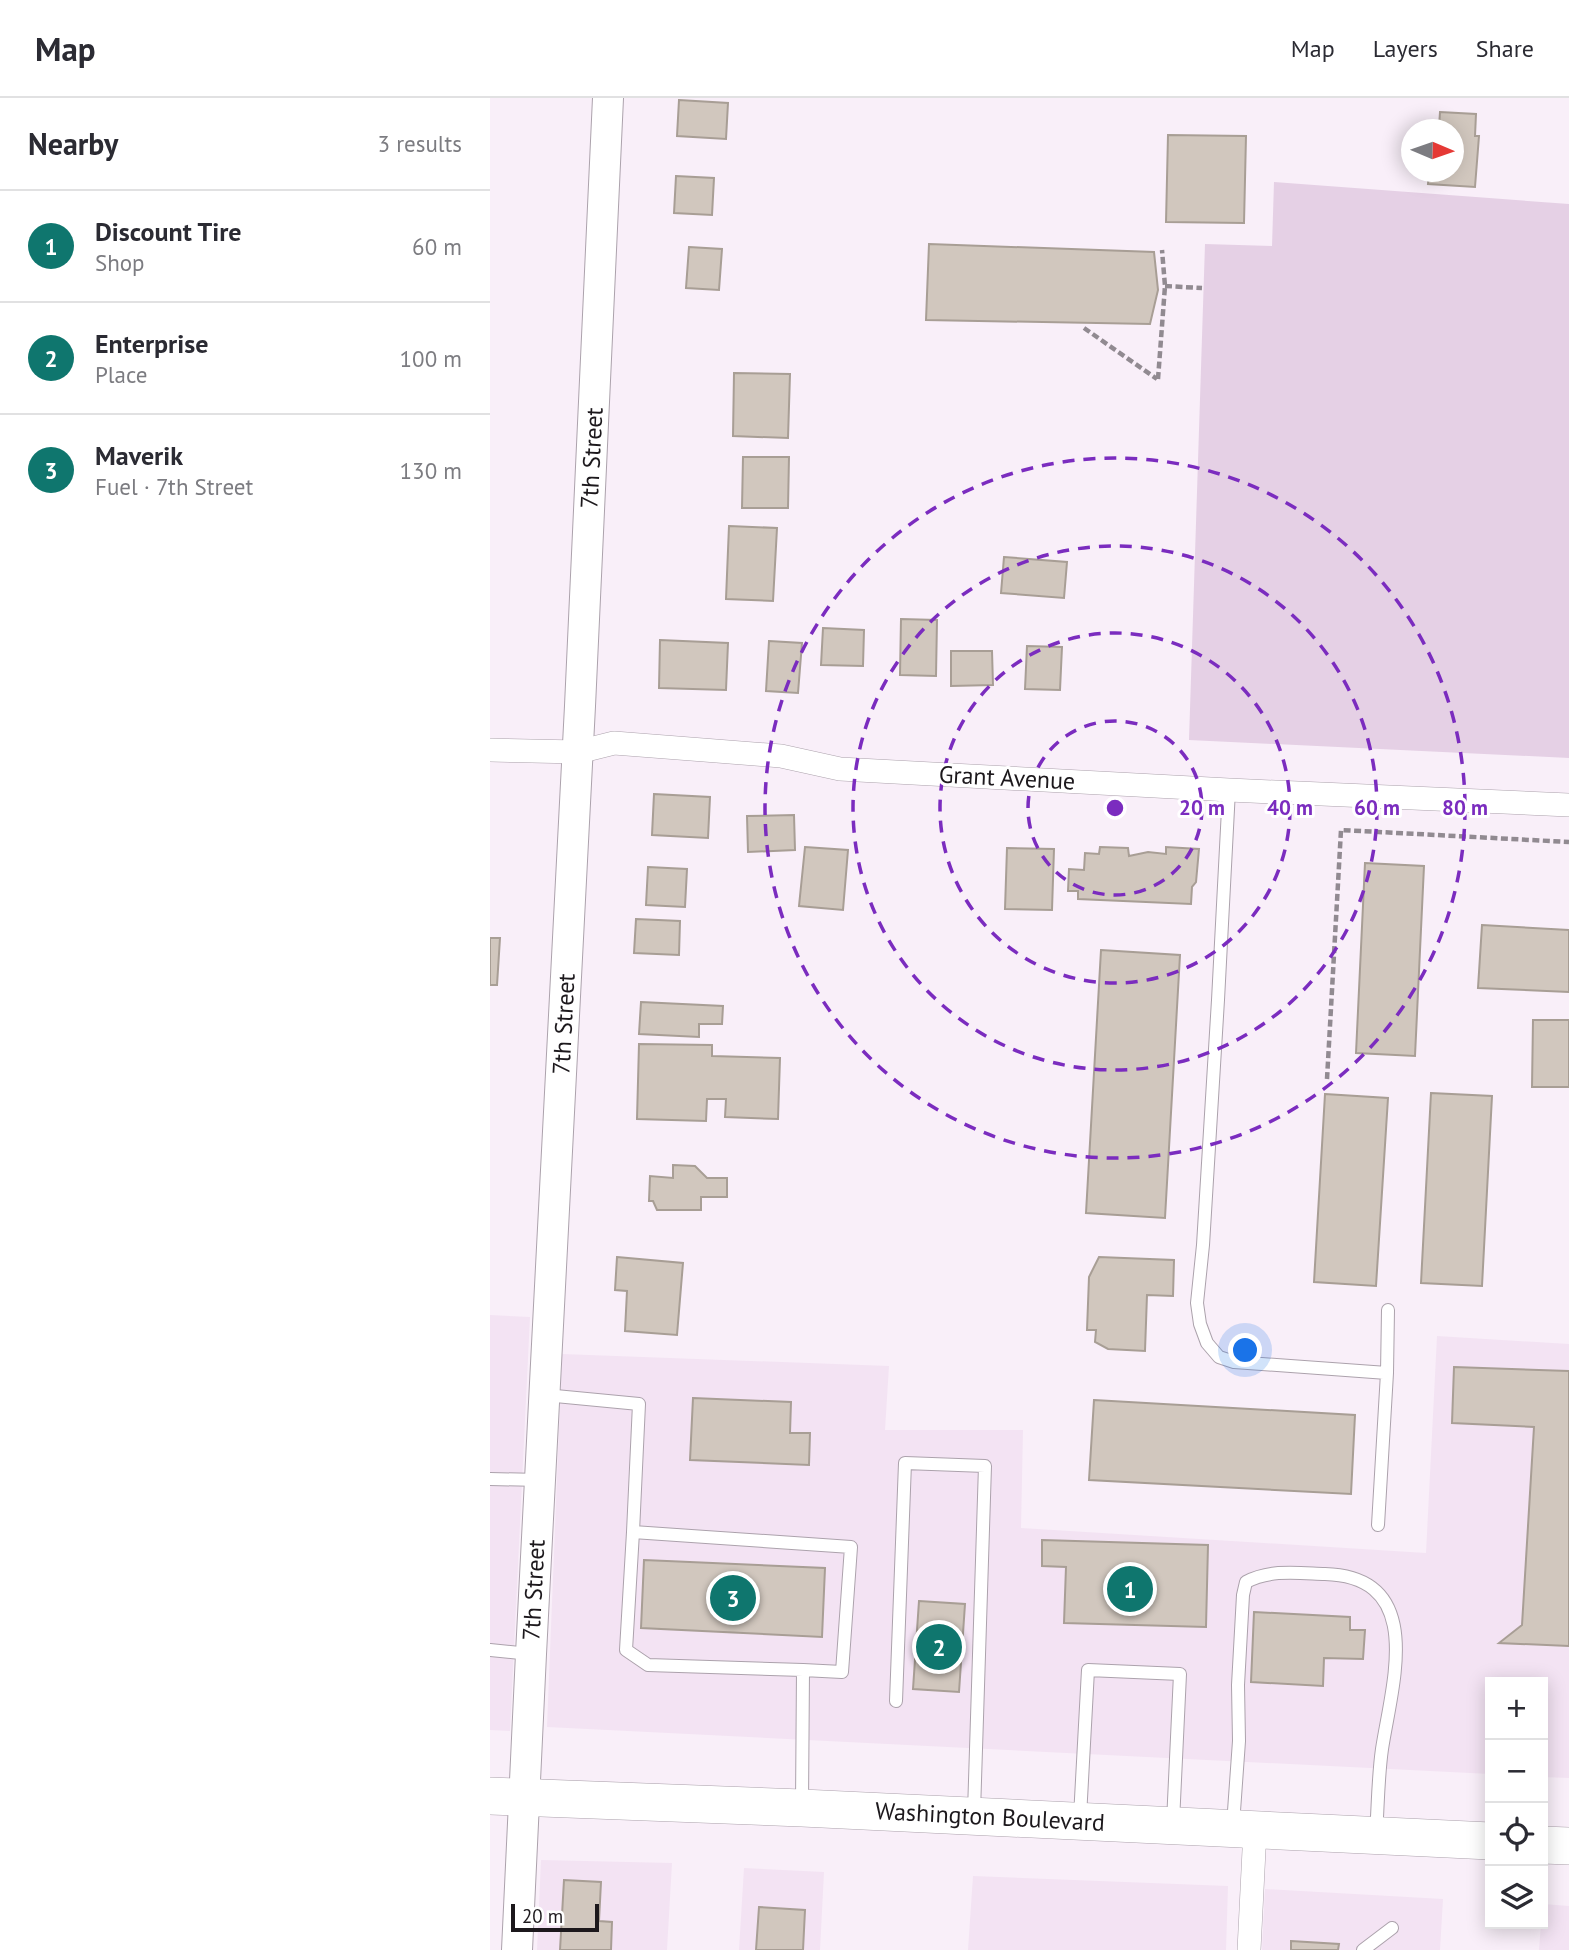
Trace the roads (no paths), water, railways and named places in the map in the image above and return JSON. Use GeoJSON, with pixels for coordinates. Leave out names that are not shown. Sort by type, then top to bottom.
{"type":"FeatureCollection","features":[{"type":"Feature","properties":{"kind":"main road","name":"Washington Boulevard"},"geometry":{"type":"LineString","coordinates":[[507,1796],[974,1815],[1485,1842]]}},
{"type":"Feature","properties":{"kind":"main road"},"geometry":{"type":"LineString","coordinates":[[1548,1844],[1569,1846]]}},
{"type":"Feature","properties":{"kind":"street","name":"7th Street"},"geometry":{"type":"LineString","coordinates":[[517,1950],[507,1796],[531,1654],[578,752],[608,98]]}},
{"type":"Feature","properties":{"kind":"street","name":"Grant Avenue"},"geometry":{"type":"LineString","coordinates":[[490,750],[578,752],[614,743],[781,756],[840,769],[1569,805]]}},
{"type":"Feature","properties":{"kind":"street"},"geometry":{"type":"LineString","coordinates":[[1244,1829],[1249,1950]]}},
{"type":"Feature","properties":{"kind":"lane"},"geometry":{"type":"LineString","coordinates":[[1229,790],[1219,1000],[1197,1303],[1200,1324],[1208,1343],[1219,1357],[1234,1362],[1387,1373]]}},
{"type":"Feature","properties":{"kind":"lane"},"geometry":{"type":"LineString","coordinates":[[1378,1525],[1388,1310]]}},
{"type":"Feature","properties":{"kind":"lane"},"geometry":{"type":"LineString","coordinates":[[545,1395],[639,1404],[626,1650],[648,1665],[842,1672],[851,1547],[633,1532]]}},
{"type":"Feature","properties":{"kind":"lane"},"geometry":{"type":"LineString","coordinates":[[896,1701],[905,1463],[985,1466],[974,1815]]}},
{"type":"Feature","properties":{"kind":"lane"},"geometry":{"type":"LineString","coordinates":[[490,1479],[540,1480]]}},
{"type":"Feature","properties":{"kind":"lane"},"geometry":{"type":"LineString","coordinates":[[1244,1829],[1238,1685],[1246,1582],[1259,1575],[1281,1572],[1341,1574],[1374,1588],[1390,1609],[1396,1636],[1394,1685],[1382,1749],[1376,1836]]}},
{"type":"Feature","properties":{"kind":"lane"},"geometry":{"type":"LineString","coordinates":[[490,1650],[531,1654]]}},
{"type":"Feature","properties":{"kind":"lane"},"geometry":{"type":"LineString","coordinates":[[802,1808],[803,1670]]}},
{"type":"Feature","properties":{"kind":"lane"},"geometry":{"type":"LineString","coordinates":[[1080,1821],[1088,1670],[1180,1674],[1173,1826]]}},
{"type":"Feature","properties":{"kind":"lane"},"geometry":{"type":"LineString","coordinates":[[1363,1950],[1392,1928]]}},
{"type":"Feature","properties":{"kind":"place","name":"Discount Tire"},"geometry":{"type":"Point","coordinates":[1130,1589]}},
{"type":"Feature","properties":{"kind":"place","name":"Maverik"},"geometry":{"type":"Point","coordinates":[733,1598]}},
{"type":"Feature","properties":{"kind":"place","name":"Enterprise"},"geometry":{"type":"Point","coordinates":[939,1647]}}]}
